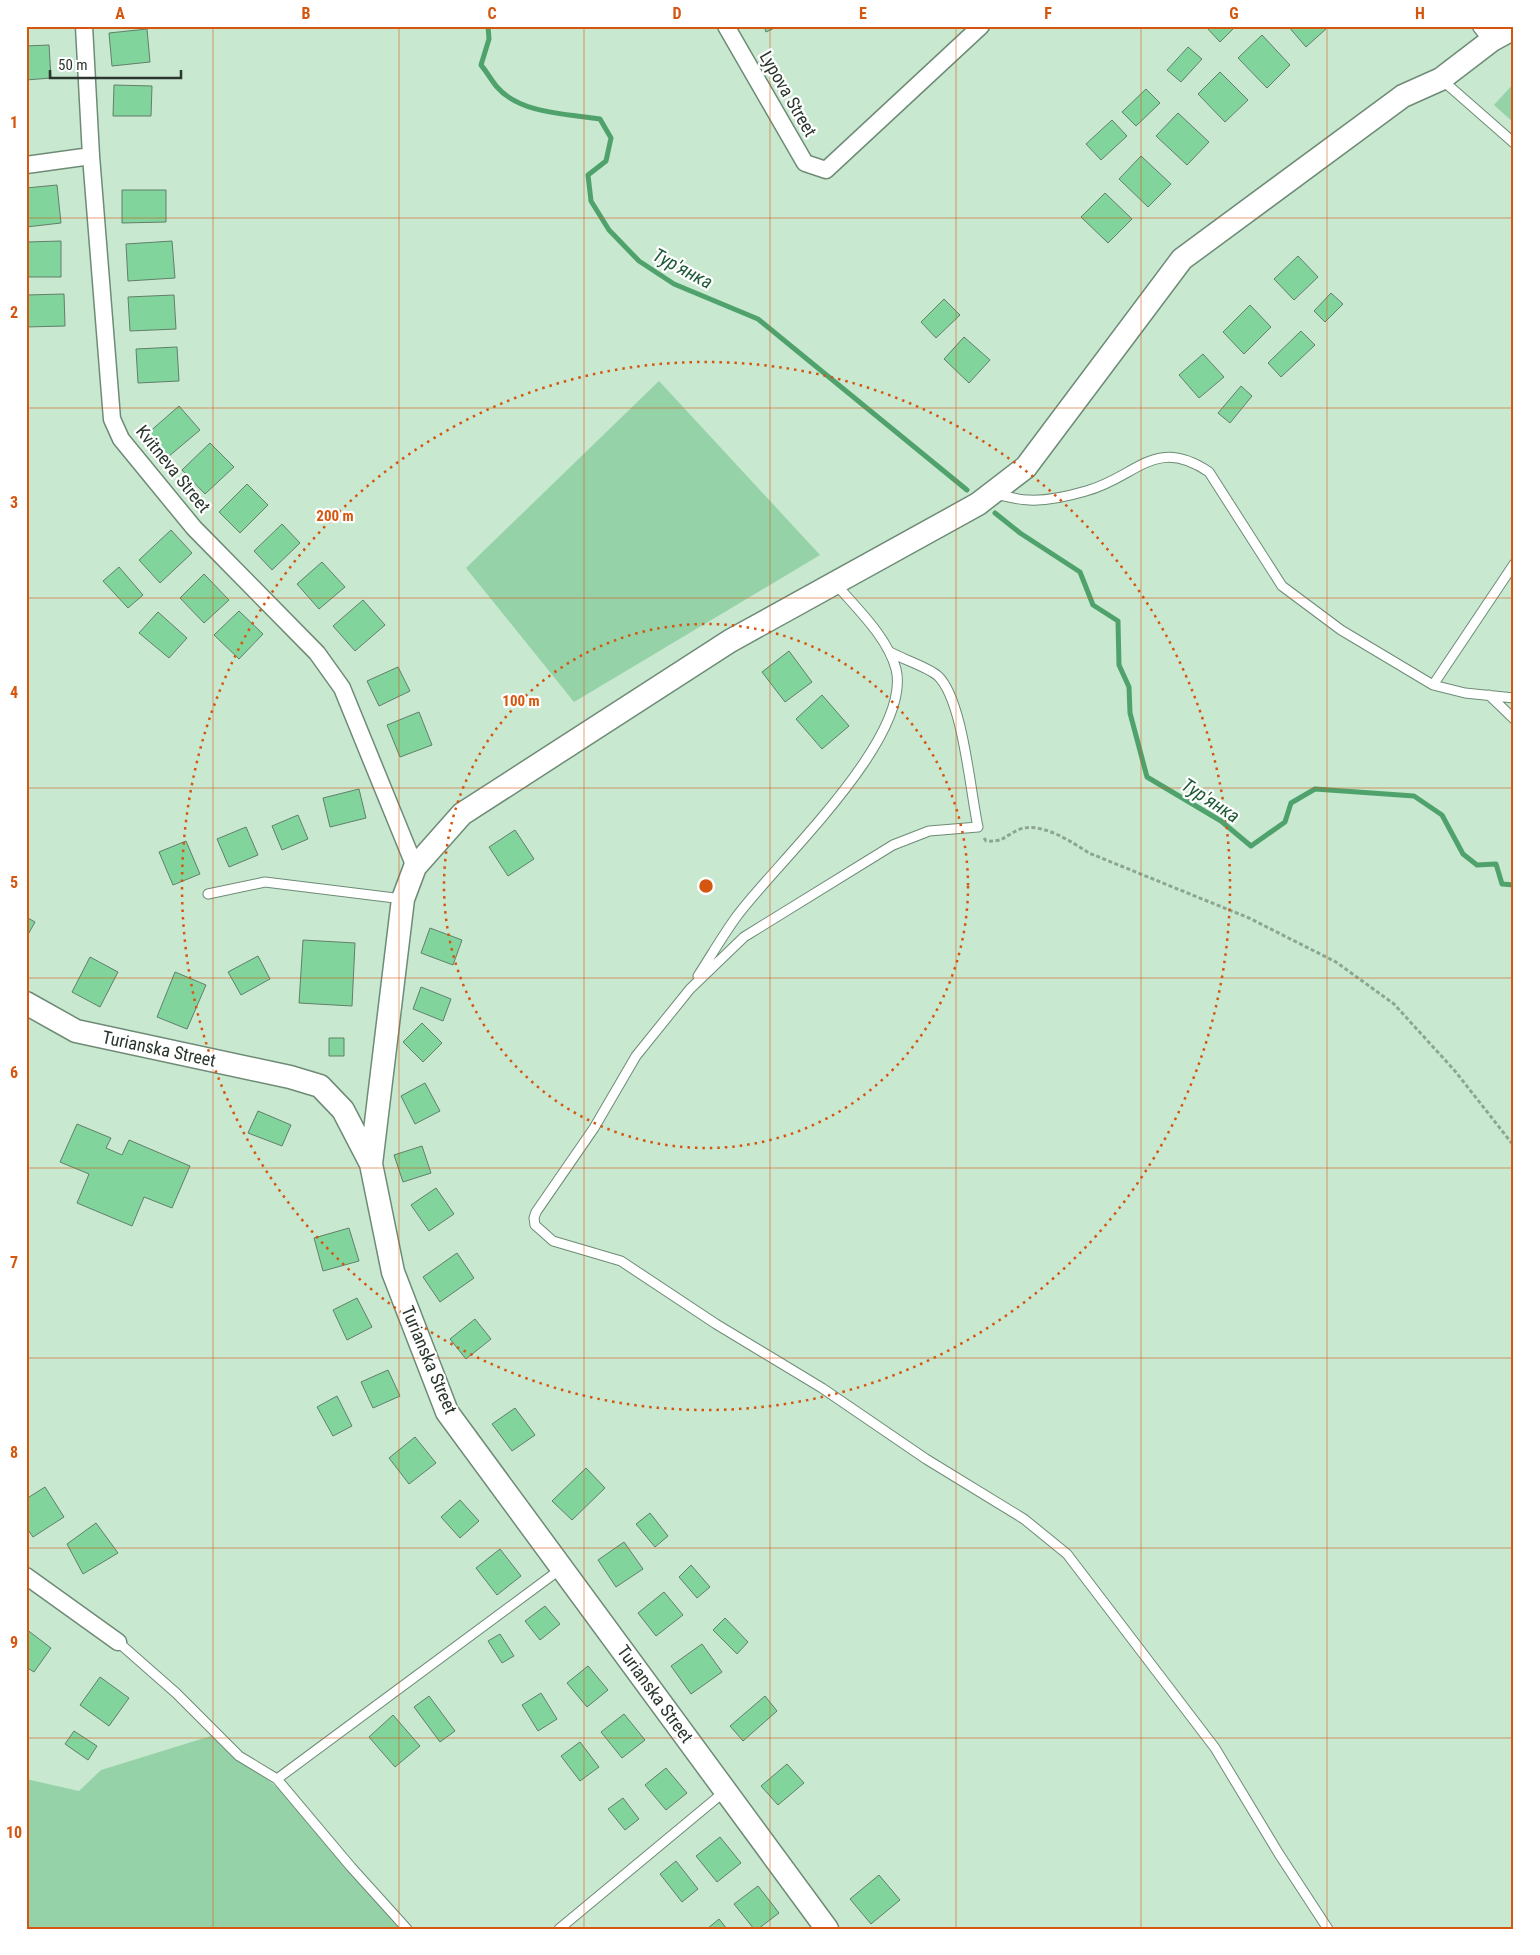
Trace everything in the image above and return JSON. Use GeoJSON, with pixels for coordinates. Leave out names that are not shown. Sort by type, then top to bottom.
{"type":"FeatureCollection","features":[{"type":"Feature","properties":{"kind":"street","name":"Kvitneva Street"},"geometry":{"type":"LineString","coordinates":[[84,26],[91,156],[112,419],[121,439],[194,528],[317,653],[342,688],[415,867]]}},
{"type":"Feature","properties":{"kind":"street","name":"Lypova Street"},"geometry":{"type":"LineString","coordinates":[[726,26],[806,163],[826,170],[981,26]]}},
{"type":"Feature","properties":{"kind":"street"},"geometry":{"type":"LineString","coordinates":[[371,1164],[403,899],[415,867],[462,814],[730,641],[978,504],[1026,468],[1182,260],[1403,96],[1441,79],[1486,33],[1514,28]]}},
{"type":"Feature","properties":{"kind":"street"},"geometry":{"type":"LineString","coordinates":[[26,165],[91,156]]}},
{"type":"Feature","properties":{"kind":"street","name":"Turianska Street"},"geometry":{"type":"LineString","coordinates":[[26,1004],[76,1031],[290,1077],[320,1086],[343,1110],[371,1164],[393,1272],[447,1412],[827,1929]]}},
{"type":"Feature","properties":{"kind":"street"},"geometry":{"type":"LineString","coordinates":[[26,1576],[118,1642]]}},
{"type":"Feature","properties":{"kind":"lane"},"geometry":{"type":"LineString","coordinates":[[1441,79],[1514,143]]}},
{"type":"Feature","properties":{"kind":"lane"},"geometry":{"type":"LineString","coordinates":[[992,493],[1029,500],[1055,497],[1088,491],[1160,457],[1192,461],[1209,472],[1282,586],[1341,630],[1433,685],[1465,693],[1514,698]]}},
{"type":"Feature","properties":{"kind":"lane"},"geometry":{"type":"LineString","coordinates":[[1433,685],[1514,564]]}},
{"type":"Feature","properties":{"kind":"lane"},"geometry":{"type":"LineString","coordinates":[[834,582],[890,652],[896,670],[895,701],[892,713],[837,801],[738,915],[690,989],[636,1056],[594,1128],[536,1212],[534,1218],[535,1225],[553,1241],[621,1261],[716,1324],[822,1388],[926,1459],[1024,1519],[1067,1554],[1214,1748],[1328,1929]]}},
{"type":"Feature","properties":{"kind":"lane"},"geometry":{"type":"LineString","coordinates":[[690,989],[744,937],[893,845],[929,831],[978,827],[961,730],[952,698],[937,676],[890,652]]}},
{"type":"Feature","properties":{"kind":"lane"},"geometry":{"type":"LineString","coordinates":[[1489,695],[1514,720]]}},
{"type":"Feature","properties":{"kind":"lane"},"geometry":{"type":"LineString","coordinates":[[208,894],[265,882],[403,899]]}},
{"type":"Feature","properties":{"kind":"lane"},"geometry":{"type":"LineString","coordinates":[[277,1778],[562,1568]]}},
{"type":"Feature","properties":{"kind":"lane"},"geometry":{"type":"LineString","coordinates":[[118,1642],[176,1693],[239,1756],[277,1778],[407,1929]]}},
{"type":"Feature","properties":{"kind":"lane"},"geometry":{"type":"LineString","coordinates":[[559,1929],[726,1791]]}},
{"type":"Feature","properties":{"kind":"path"},"geometry":{"type":"LineString","coordinates":[[978,827],[986,842],[1000,842],[1019,829],[1046,830],[1066,838],[1089,853],[1249,918],[1336,962],[1394,1004],[1455,1071],[1514,1146]]}},
{"type":"Feature","properties":{"kind":"green space"},"geometry":{"type":"Polygon","coordinates":[[[1514,83],[1514,123],[1494,105],[1514,83]]]}},
{"type":"Feature","properties":{"kind":"green space"},"geometry":{"type":"Polygon","coordinates":[[[659,381],[820,555],[574,702],[466,568],[659,381]]]}},
{"type":"Feature","properties":{"kind":"green space"},"geometry":{"type":"Polygon","coordinates":[[[211,1736],[291,1798],[407,1929],[26,1929],[26,1779],[79,1791],[101,1770],[211,1736]]]}},
{"type":"Feature","properties":{"kind":"building"},"geometry":{"type":"Polygon","coordinates":[[[764,26],[779,26],[766,32],[764,26]]]}},
{"type":"Feature","properties":{"kind":"building"},"geometry":{"type":"Polygon","coordinates":[[[1209,26],[1236,26],[1220,42],[1207,28],[1209,26]]]}},
{"type":"Feature","properties":{"kind":"building"},"geometry":{"type":"Polygon","coordinates":[[[1288,26],[1325,26],[1327,28],[1306,47],[1288,26]]]}},
{"type":"Feature","properties":{"kind":"building"},"geometry":{"type":"Polygon","coordinates":[[[147,29],[150,62],[112,66],[109,33],[147,29]]]}},
{"type":"Feature","properties":{"kind":"building"},"geometry":{"type":"Polygon","coordinates":[[[1262,35],[1290,65],[1267,88],[1238,58],[1262,35]]]}},
{"type":"Feature","properties":{"kind":"building"},"geometry":{"type":"Polygon","coordinates":[[[49,45],[51,78],[26,80],[26,46],[49,45]]]}},
{"type":"Feature","properties":{"kind":"building"},"geometry":{"type":"Polygon","coordinates":[[[1188,47],[1202,59],[1181,82],[1167,70],[1188,47]]]}},
{"type":"Feature","properties":{"kind":"building"},"geometry":{"type":"Polygon","coordinates":[[[1220,72],[1248,100],[1225,122],[1198,94],[1220,72]]]}},
{"type":"Feature","properties":{"kind":"building"},"geometry":{"type":"Polygon","coordinates":[[[114,85],[152,86],[151,116],[113,116],[114,85]]]}},
{"type":"Feature","properties":{"kind":"building"},"geometry":{"type":"Polygon","coordinates":[[[1146,89],[1160,103],[1136,126],[1122,112],[1146,89]]]}},
{"type":"Feature","properties":{"kind":"building"},"geometry":{"type":"Polygon","coordinates":[[[1178,113],[1209,142],[1187,165],[1156,136],[1178,113]]]}},
{"type":"Feature","properties":{"kind":"building"},"geometry":{"type":"Polygon","coordinates":[[[1112,120],[1127,136],[1101,160],[1086,144],[1112,120]]]}},
{"type":"Feature","properties":{"kind":"building"},"geometry":{"type":"Polygon","coordinates":[[[1141,156],[1171,184],[1148,207],[1119,179],[1141,156]]]}},
{"type":"Feature","properties":{"kind":"building"},"geometry":{"type":"Polygon","coordinates":[[[57,185],[61,223],[26,227],[26,188],[57,185]]]}},
{"type":"Feature","properties":{"kind":"building"},"geometry":{"type":"Polygon","coordinates":[[[122,190],[166,190],[166,222],[122,223],[122,190]]]}},
{"type":"Feature","properties":{"kind":"building"},"geometry":{"type":"Polygon","coordinates":[[[1105,193],[1132,219],[1108,243],[1081,217],[1105,193]]]}},
{"type":"Feature","properties":{"kind":"building"},"geometry":{"type":"Polygon","coordinates":[[[61,241],[61,277],[27,277],[27,242],[61,241]]]}},
{"type":"Feature","properties":{"kind":"building"},"geometry":{"type":"Polygon","coordinates":[[[172,241],[175,278],[128,281],[126,244],[172,241]]]}},
{"type":"Feature","properties":{"kind":"building"},"geometry":{"type":"Polygon","coordinates":[[[1298,256],[1318,277],[1294,300],[1274,279],[1298,256]]]}},
{"type":"Feature","properties":{"kind":"building"},"geometry":{"type":"Polygon","coordinates":[[[1331,293],[1343,304],[1325,322],[1314,311],[1331,293]]]}},
{"type":"Feature","properties":{"kind":"building"},"geometry":{"type":"Polygon","coordinates":[[[64,294],[65,326],[26,327],[26,295],[64,294]]]}},
{"type":"Feature","properties":{"kind":"building"},"geometry":{"type":"Polygon","coordinates":[[[174,295],[176,329],[130,331],[128,297],[174,295]]]}},
{"type":"Feature","properties":{"kind":"building"},"geometry":{"type":"Polygon","coordinates":[[[944,299],[960,315],[936,338],[921,322],[944,299]]]}},
{"type":"Feature","properties":{"kind":"building"},"geometry":{"type":"Polygon","coordinates":[[[1250,305],[1271,327],[1244,354],[1223,332],[1250,305]]]}},
{"type":"Feature","properties":{"kind":"building"},"geometry":{"type":"Polygon","coordinates":[[[1301,331],[1315,345],[1281,377],[1268,363],[1301,331]]]}},
{"type":"Feature","properties":{"kind":"building"},"geometry":{"type":"Polygon","coordinates":[[[964,337],[990,360],[969,383],[944,359],[964,337]]]}},
{"type":"Feature","properties":{"kind":"building"},"geometry":{"type":"Polygon","coordinates":[[[177,347],[179,381],[138,383],[136,349],[177,347]]]}},
{"type":"Feature","properties":{"kind":"building"},"geometry":{"type":"Polygon","coordinates":[[[1203,354],[1224,377],[1199,398],[1179,375],[1203,354]]]}},
{"type":"Feature","properties":{"kind":"building"},"geometry":{"type":"Polygon","coordinates":[[[1241,386],[1252,396],[1230,423],[1218,413],[1241,386]]]}},
{"type":"Feature","properties":{"kind":"building"},"geometry":{"type":"Polygon","coordinates":[[[179,406],[200,430],[168,457],[147,434],[179,406]]]}},
{"type":"Feature","properties":{"kind":"building"},"geometry":{"type":"Polygon","coordinates":[[[210,443],[234,467],[205,494],[182,470],[210,443]]]}},
{"type":"Feature","properties":{"kind":"building"},"geometry":{"type":"Polygon","coordinates":[[[247,484],[268,505],[240,533],[219,512],[247,484]]]}},
{"type":"Feature","properties":{"kind":"building"},"geometry":{"type":"Polygon","coordinates":[[[282,524],[300,543],[272,570],[254,551],[282,524]]]}},
{"type":"Feature","properties":{"kind":"building"},"geometry":{"type":"Polygon","coordinates":[[[171,530],[192,553],[160,583],[139,560],[171,530]]]}},
{"type":"Feature","properties":{"kind":"building"},"geometry":{"type":"Polygon","coordinates":[[[322,562],[345,587],[319,609],[297,584],[322,562]]]}},
{"type":"Feature","properties":{"kind":"building"},"geometry":{"type":"Polygon","coordinates":[[[119,567],[143,595],[128,608],[103,581],[119,567]]]}},
{"type":"Feature","properties":{"kind":"building"},"geometry":{"type":"Polygon","coordinates":[[[204,574],[229,600],[204,623],[180,598],[204,574]]]}},
{"type":"Feature","properties":{"kind":"building"},"geometry":{"type":"Polygon","coordinates":[[[363,600],[385,625],[355,651],[333,626],[363,600]]]}},
{"type":"Feature","properties":{"kind":"building"},"geometry":{"type":"Polygon","coordinates":[[[239,611],[263,634],[239,659],[214,635],[239,611]]]}},
{"type":"Feature","properties":{"kind":"building"},"geometry":{"type":"Polygon","coordinates":[[[158,612],[187,638],[169,658],[139,633],[158,612]]]}},
{"type":"Feature","properties":{"kind":"building"},"geometry":{"type":"Polygon","coordinates":[[[789,651],[812,682],[785,702],[762,672],[789,651]]]}},
{"type":"Feature","properties":{"kind":"building"},"geometry":{"type":"Polygon","coordinates":[[[398,667],[410,691],[379,706],[367,681],[398,667]]]}},
{"type":"Feature","properties":{"kind":"building"},"geometry":{"type":"Polygon","coordinates":[[[822,695],[849,726],[822,749],[796,719],[822,695]]]}},
{"type":"Feature","properties":{"kind":"building"},"geometry":{"type":"Polygon","coordinates":[[[419,712],[432,745],[400,757],[387,725],[419,712]]]}},
{"type":"Feature","properties":{"kind":"building"},"geometry":{"type":"Polygon","coordinates":[[[359,789],[366,818],[330,827],[323,798],[359,789]]]}},
{"type":"Feature","properties":{"kind":"building"},"geometry":{"type":"Polygon","coordinates":[[[298,815],[308,839],[282,850],[272,826],[298,815]]]}},
{"type":"Feature","properties":{"kind":"building"},"geometry":{"type":"Polygon","coordinates":[[[246,827],[258,855],[229,867],[217,839],[246,827]]]}},
{"type":"Feature","properties":{"kind":"building"},"geometry":{"type":"Polygon","coordinates":[[[515,830],[534,859],[508,876],[489,847],[515,830]]]}},
{"type":"Feature","properties":{"kind":"building"},"geometry":{"type":"Polygon","coordinates":[[[186,841],[200,874],[173,885],[159,852],[186,841]]]}},
{"type":"Feature","properties":{"kind":"building"},"geometry":{"type":"Polygon","coordinates":[[[26,917],[35,922],[26,938],[26,917]]]}},
{"type":"Feature","properties":{"kind":"building"},"geometry":{"type":"Polygon","coordinates":[[[430,928],[462,940],[453,965],[421,953],[430,928]]]}},
{"type":"Feature","properties":{"kind":"building"},"geometry":{"type":"Polygon","coordinates":[[[303,940],[355,943],[352,1006],[299,1003],[303,940]]]}},
{"type":"Feature","properties":{"kind":"building"},"geometry":{"type":"Polygon","coordinates":[[[258,956],[270,979],[241,995],[228,972],[258,956]]]}},
{"type":"Feature","properties":{"kind":"building"},"geometry":{"type":"Polygon","coordinates":[[[90,957],[118,972],[100,1007],[72,992],[90,957]]]}},
{"type":"Feature","properties":{"kind":"building"},"geometry":{"type":"Polygon","coordinates":[[[175,972],[206,985],[187,1029],[157,1017],[175,972]]]}},
{"type":"Feature","properties":{"kind":"building"},"geometry":{"type":"Polygon","coordinates":[[[421,987],[451,999],[443,1021],[413,1009],[421,987]]]}},
{"type":"Feature","properties":{"kind":"building"},"geometry":{"type":"Polygon","coordinates":[[[422,1023],[442,1043],[423,1062],[403,1042],[422,1023]]]}},
{"type":"Feature","properties":{"kind":"building"},"geometry":{"type":"Polygon","coordinates":[[[329,1038],[344,1038],[344,1056],[329,1056],[329,1038]]]}},
{"type":"Feature","properties":{"kind":"building"},"geometry":{"type":"Polygon","coordinates":[[[425,1083],[440,1111],[415,1124],[401,1096],[425,1083]]]}},
{"type":"Feature","properties":{"kind":"building"},"geometry":{"type":"Polygon","coordinates":[[[258,1111],[291,1125],[282,1146],[248,1133],[258,1111]]]}},
{"type":"Feature","properties":{"kind":"building"},"geometry":{"type":"Polygon","coordinates":[[[77,1124],[111,1138],[106,1148],[122,1155],[129,1140],[190,1166],[172,1208],[144,1197],[132,1226],[77,1203],[89,1174],[60,1162],[77,1124]]]}},
{"type":"Feature","properties":{"kind":"building"},"geometry":{"type":"Polygon","coordinates":[[[422,1146],[431,1173],[403,1182],[394,1155],[422,1146]]]}},
{"type":"Feature","properties":{"kind":"building"},"geometry":{"type":"Polygon","coordinates":[[[436,1188],[454,1214],[429,1231],[411,1205],[436,1188]]]}},
{"type":"Feature","properties":{"kind":"building"},"geometry":{"type":"Polygon","coordinates":[[[349,1228],[359,1261],[323,1271],[314,1238],[349,1228]]]}},
{"type":"Feature","properties":{"kind":"building"},"geometry":{"type":"Polygon","coordinates":[[[457,1253],[474,1278],[440,1302],[423,1277],[457,1253]]]}},
{"type":"Feature","properties":{"kind":"building"},"geometry":{"type":"Polygon","coordinates":[[[357,1298],[372,1327],[347,1340],[333,1310],[357,1298]]]}},
{"type":"Feature","properties":{"kind":"building"},"geometry":{"type":"Polygon","coordinates":[[[475,1319],[491,1339],[466,1359],[450,1339],[475,1319]]]}},
{"type":"Feature","properties":{"kind":"building"},"geometry":{"type":"Polygon","coordinates":[[[388,1370],[400,1396],[373,1408],[361,1382],[388,1370]]]}},
{"type":"Feature","properties":{"kind":"building"},"geometry":{"type":"Polygon","coordinates":[[[337,1396],[352,1426],[333,1436],[317,1407],[337,1396]]]}},
{"type":"Feature","properties":{"kind":"building"},"geometry":{"type":"Polygon","coordinates":[[[515,1408],[535,1435],[512,1451],[492,1424],[515,1408]]]}},
{"type":"Feature","properties":{"kind":"building"},"geometry":{"type":"Polygon","coordinates":[[[415,1437],[436,1463],[409,1484],[389,1458],[415,1437]]]}},
{"type":"Feature","properties":{"kind":"building"},"geometry":{"type":"Polygon","coordinates":[[[586,1468],[605,1488],[572,1520],[552,1501],[586,1468]]]}},
{"type":"Feature","properties":{"kind":"building"},"geometry":{"type":"Polygon","coordinates":[[[45,1487],[64,1517],[33,1537],[26,1527],[26,1499],[45,1487]]]}},
{"type":"Feature","properties":{"kind":"building"},"geometry":{"type":"Polygon","coordinates":[[[460,1500],[479,1521],[460,1538],[441,1517],[460,1500]]]}},
{"type":"Feature","properties":{"kind":"building"},"geometry":{"type":"Polygon","coordinates":[[[650,1513],[668,1536],[655,1547],[636,1524],[650,1513]]]}},
{"type":"Feature","properties":{"kind":"building"},"geometry":{"type":"Polygon","coordinates":[[[96,1523],[118,1553],[83,1574],[67,1544],[96,1523]]]}},
{"type":"Feature","properties":{"kind":"building"},"geometry":{"type":"Polygon","coordinates":[[[624,1542],[643,1569],[616,1587],[598,1560],[624,1542]]]}},
{"type":"Feature","properties":{"kind":"building"},"geometry":{"type":"Polygon","coordinates":[[[500,1549],[521,1576],[497,1595],[476,1568],[500,1549]]]}},
{"type":"Feature","properties":{"kind":"building"},"geometry":{"type":"Polygon","coordinates":[[[691,1565],[710,1587],[697,1598],[679,1577],[691,1565]]]}},
{"type":"Feature","properties":{"kind":"building"},"geometry":{"type":"Polygon","coordinates":[[[664,1592],[683,1615],[656,1636],[638,1613],[664,1592]]]}},
{"type":"Feature","properties":{"kind":"building"},"geometry":{"type":"Polygon","coordinates":[[[545,1606],[560,1624],[540,1640],[525,1621],[545,1606]]]}},
{"type":"Feature","properties":{"kind":"building"},"geometry":{"type":"Polygon","coordinates":[[[725,1618],[748,1642],[737,1654],[713,1630],[725,1618]]]}},
{"type":"Feature","properties":{"kind":"building"},"geometry":{"type":"Polygon","coordinates":[[[26,1629],[51,1648],[34,1672],[26,1667],[26,1629]]]}},
{"type":"Feature","properties":{"kind":"building"},"geometry":{"type":"Polygon","coordinates":[[[500,1634],[514,1656],[502,1663],[488,1641],[500,1634]]]}},
{"type":"Feature","properties":{"kind":"building"},"geometry":{"type":"Polygon","coordinates":[[[702,1644],[722,1672],[691,1694],[671,1666],[702,1644]]]}},
{"type":"Feature","properties":{"kind":"building"},"geometry":{"type":"Polygon","coordinates":[[[588,1666],[608,1690],[587,1707],[567,1683],[588,1666]]]}},
{"type":"Feature","properties":{"kind":"building"},"geometry":{"type":"Polygon","coordinates":[[[100,1677],[129,1698],[109,1726],[80,1705],[100,1677]]]}},
{"type":"Feature","properties":{"kind":"building"},"geometry":{"type":"Polygon","coordinates":[[[541,1693],[557,1719],[538,1731],[522,1705],[541,1693]]]}},
{"type":"Feature","properties":{"kind":"building"},"geometry":{"type":"Polygon","coordinates":[[[429,1696],[455,1731],[440,1742],[414,1707],[429,1696]]]}},
{"type":"Feature","properties":{"kind":"building"},"geometry":{"type":"Polygon","coordinates":[[[765,1696],[777,1711],[743,1741],[730,1726],[765,1696]]]}},
{"type":"Feature","properties":{"kind":"building"},"geometry":{"type":"Polygon","coordinates":[[[624,1714],[645,1740],[622,1758],[601,1732],[624,1714]]]}},
{"type":"Feature","properties":{"kind":"building"},"geometry":{"type":"Polygon","coordinates":[[[393,1715],[420,1746],[395,1767],[369,1737],[393,1715]]]}},
{"type":"Feature","properties":{"kind":"building"},"geometry":{"type":"Polygon","coordinates":[[[74,1731],[97,1746],[88,1760],[65,1744],[74,1731]]]}},
{"type":"Feature","properties":{"kind":"building"},"geometry":{"type":"Polygon","coordinates":[[[580,1742],[599,1767],[580,1781],[561,1756],[580,1742]]]}},
{"type":"Feature","properties":{"kind":"building"},"geometry":{"type":"Polygon","coordinates":[[[787,1764],[804,1783],[778,1805],[761,1786],[787,1764]]]}},
{"type":"Feature","properties":{"kind":"building"},"geometry":{"type":"Polygon","coordinates":[[[666,1768],[687,1793],[666,1810],[645,1785],[666,1768]]]}},
{"type":"Feature","properties":{"kind":"building"},"geometry":{"type":"Polygon","coordinates":[[[623,1798],[639,1819],[625,1830],[608,1809],[623,1798]]]}},
{"type":"Feature","properties":{"kind":"building"},"geometry":{"type":"Polygon","coordinates":[[[720,1837],[741,1863],[717,1882],[696,1856],[720,1837]]]}},
{"type":"Feature","properties":{"kind":"building"},"geometry":{"type":"Polygon","coordinates":[[[676,1861],[698,1889],[682,1902],[660,1874],[676,1861]]]}},
{"type":"Feature","properties":{"kind":"building"},"geometry":{"type":"Polygon","coordinates":[[[879,1875],[900,1900],[871,1924],[850,1899],[879,1875]]]}},
{"type":"Feature","properties":{"kind":"building"},"geometry":{"type":"Polygon","coordinates":[[[758,1886],[779,1913],[758,1929],[754,1929],[734,1904],[758,1886]]]}},
{"type":"Feature","properties":{"kind":"building"},"geometry":{"type":"Polygon","coordinates":[[[719,1919],[727,1929],[707,1929],[719,1919]]]}},
{"type":"Feature","properties":{"kind":"waterway","name":"Тур'янка"},"geometry":{"type":"LineString","coordinates":[[488,26],[489,39],[481,65],[497,87],[507,96],[531,108],[559,114],[600,119],[611,138],[606,161],[588,175],[591,201],[609,230],[639,261],[674,284],[758,319],[967,490]]}},
{"type":"Feature","properties":{"kind":"waterway","name":"Тур'янка"},"geometry":{"type":"LineString","coordinates":[[995,513],[1020,533],[1080,572],[1093,605],[1118,621],[1119,665],[1129,687],[1130,713],[1147,777],[1221,821],[1251,846],[1285,822],[1291,803],[1315,789],[1414,796],[1442,815],[1463,854],[1477,865],[1496,864],[1502,884],[1514,885]]}}]}
